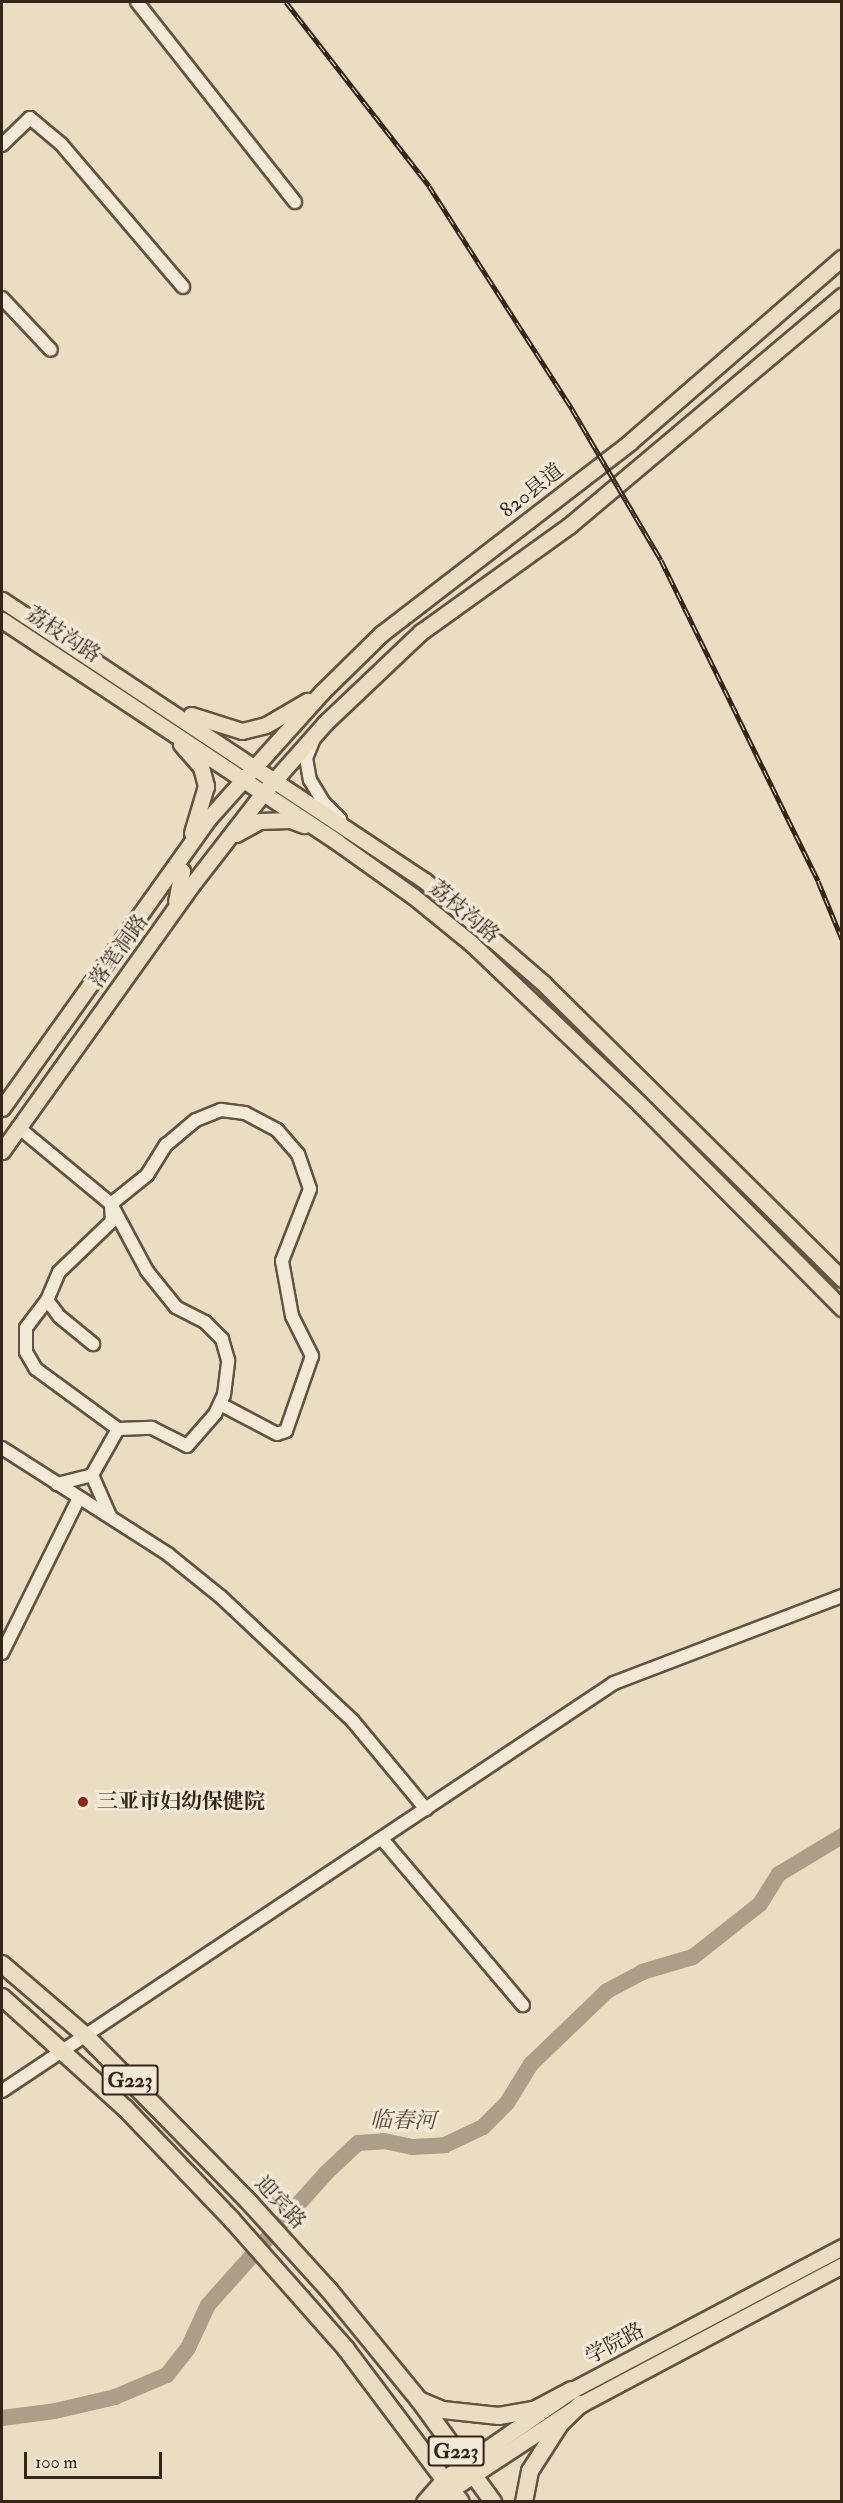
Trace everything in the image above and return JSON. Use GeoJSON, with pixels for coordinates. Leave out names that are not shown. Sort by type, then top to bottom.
{"type":"FeatureCollection","features":[{"type":"Feature","properties":{"kind":"highway","name":"迎宾路"},"geometry":{"type":"LineString","coordinates":[[2,1964],[86,2036],[250,2203],[307,2265],[419,2400],[493,2502]]}},
{"type":"Feature","properties":{"kind":"highway","name":"G223"},"geometry":{"type":"LineString","coordinates":[[2,1996],[126,2109],[287,2280],[346,2349],[453,2490]]}},
{"type":"Feature","properties":{"kind":"highway"},"geometry":{"type":"LineString","coordinates":[[419,2400],[443,2410],[499,2416],[534,2410],[577,2397]]}},
{"type":"Feature","properties":{"kind":"highway"},"geometry":{"type":"LineString","coordinates":[[524,2502],[530,2471],[577,2397]]}},
{"type":"Feature","properties":{"kind":"main road","name":"820县道"},"geometry":{"type":"LineString","coordinates":[[255,765],[322,692],[381,634],[630,442],[842,258]]}},
{"type":"Feature","properties":{"kind":"main road"},"geometry":{"type":"LineString","coordinates":[[276,779],[316,734],[421,632],[570,525],[842,296]]}},
{"type":"Feature","properties":{"kind":"main road","name":"荔枝沟路"},"geometry":{"type":"LineString","coordinates":[[2,600],[347,826],[425,881],[543,983],[842,1279]]}},
{"type":"Feature","properties":{"kind":"main road","name":"荔枝沟路"},"geometry":{"type":"LineString","coordinates":[[2,620],[264,792],[413,896],[530,997],[842,1308]]}},
{"type":"Feature","properties":{"kind":"main road"},"geometry":{"type":"LineString","coordinates":[[166,707],[242,731],[266,725],[322,692]]}},
{"type":"Feature","properties":{"kind":"main road"},"geometry":{"type":"LineString","coordinates":[[157,722],[201,766],[206,786],[186,850]]}},
{"type":"Feature","properties":{"kind":"main road","name":"落笔洞路"},"geometry":{"type":"LineString","coordinates":[[2,1108],[186,850],[255,765]]}},
{"type":"Feature","properties":{"kind":"main road","name":"落笔洞路"},"geometry":{"type":"LineString","coordinates":[[2,1151],[167,920],[276,779]]}},
{"type":"Feature","properties":{"kind":"main road"},"geometry":{"type":"LineString","coordinates":[[217,853],[237,833],[259,821],[290,820],[318,830]]}},
{"type":"Feature","properties":{"kind":"main road"},"geometry":{"type":"LineString","coordinates":[[167,920],[182,875],[177,868],[170,873]]}},
{"type":"Feature","properties":{"kind":"main road","name":"学院路"},"geometry":{"type":"LineString","coordinates":[[432,2502],[453,2490],[469,2469],[577,2397],[842,2247]]}},
{"type":"Feature","properties":{"kind":"main road","name":"学院路"},"geometry":{"type":"LineString","coordinates":[[577,2397],[842,2265]]}},
{"type":"Feature","properties":{"kind":"main road","name":"学院路"},"geometry":{"type":"LineString","coordinates":[[424,2502],[453,2490]]}},
{"type":"Feature","properties":{"kind":"street"},"geometry":{"type":"LineString","coordinates":[[137,2],[295,202]]}},
{"type":"Feature","properties":{"kind":"street"},"geometry":{"type":"LineString","coordinates":[[2,145],[30,118],[61,144],[183,287]]}},
{"type":"Feature","properties":{"kind":"street"},"geometry":{"type":"LineString","coordinates":[[2,298],[51,350]]}},
{"type":"Feature","properties":{"kind":"street"},"geometry":{"type":"LineString","coordinates":[[316,734],[306,758],[310,780],[324,804],[347,826]]}},
{"type":"Feature","properties":{"kind":"street"},"geometry":{"type":"LineString","coordinates":[[111,1204],[147,1175],[166,1145],[196,1120],[221,1110],[245,1113],[277,1130],[298,1154],[310,1189],[282,1261],[292,1316],[312,1356],[286,1431],[276,1434],[220,1404]]}},
{"type":"Feature","properties":{"kind":"street"},"geometry":{"type":"LineString","coordinates":[[18,1127],[111,1204],[147,1271],[176,1306],[205,1322],[222,1339],[228,1360],[220,1404],[187,1446],[152,1428],[118,1430],[36,1370],[27,1352],[26,1328],[47,1300],[59,1272],[112,1221],[111,1204]]}},
{"type":"Feature","properties":{"kind":"street"},"geometry":{"type":"LineString","coordinates":[[47,1300],[60,1317],[93,1344]]}},
{"type":"Feature","properties":{"kind":"street"},"geometry":{"type":"LineString","coordinates":[[57,1484],[92,1475],[118,1430]]}},
{"type":"Feature","properties":{"kind":"street"},"geometry":{"type":"LineString","coordinates":[[2,1448],[193,1573],[352,1720],[426,1809]]}},
{"type":"Feature","properties":{"kind":"street"},"geometry":{"type":"LineString","coordinates":[[92,1475],[110,1517]]}},
{"type":"Feature","properties":{"kind":"street"},"geometry":{"type":"LineString","coordinates":[[2,1653],[79,1497]]}},
{"type":"Feature","properties":{"kind":"street"},"geometry":{"type":"LineString","coordinates":[[2,2091],[614,1683],[842,1596]]}},
{"type":"Feature","properties":{"kind":"street"},"geometry":{"type":"LineString","coordinates":[[382,1839],[523,2005]]}},
{"type":"Feature","properties":{"kind":"waterway","name":"临春河"},"geometry":{"type":"LineString","coordinates":[[2,2418],[55,2411],[115,2397],[167,2375],[188,2348],[208,2305],[325,2174],[358,2143],[384,2141],[412,2147],[445,2145],[483,2127],[507,2103],[531,2064],[607,1991],[642,1972],[693,1957],[760,1904],[779,1874],[842,1836]]}},
{"type":"Feature","properties":{"kind":"railway"},"geometry":{"type":"LineString","coordinates":[[286,2],[429,186],[572,409],[661,560],[818,881],[842,939]]}},
{"type":"Feature","properties":{"kind":"place","name":"三亚市妇幼保健院"},"geometry":{"type":"Point","coordinates":[83,1802]}}]}
